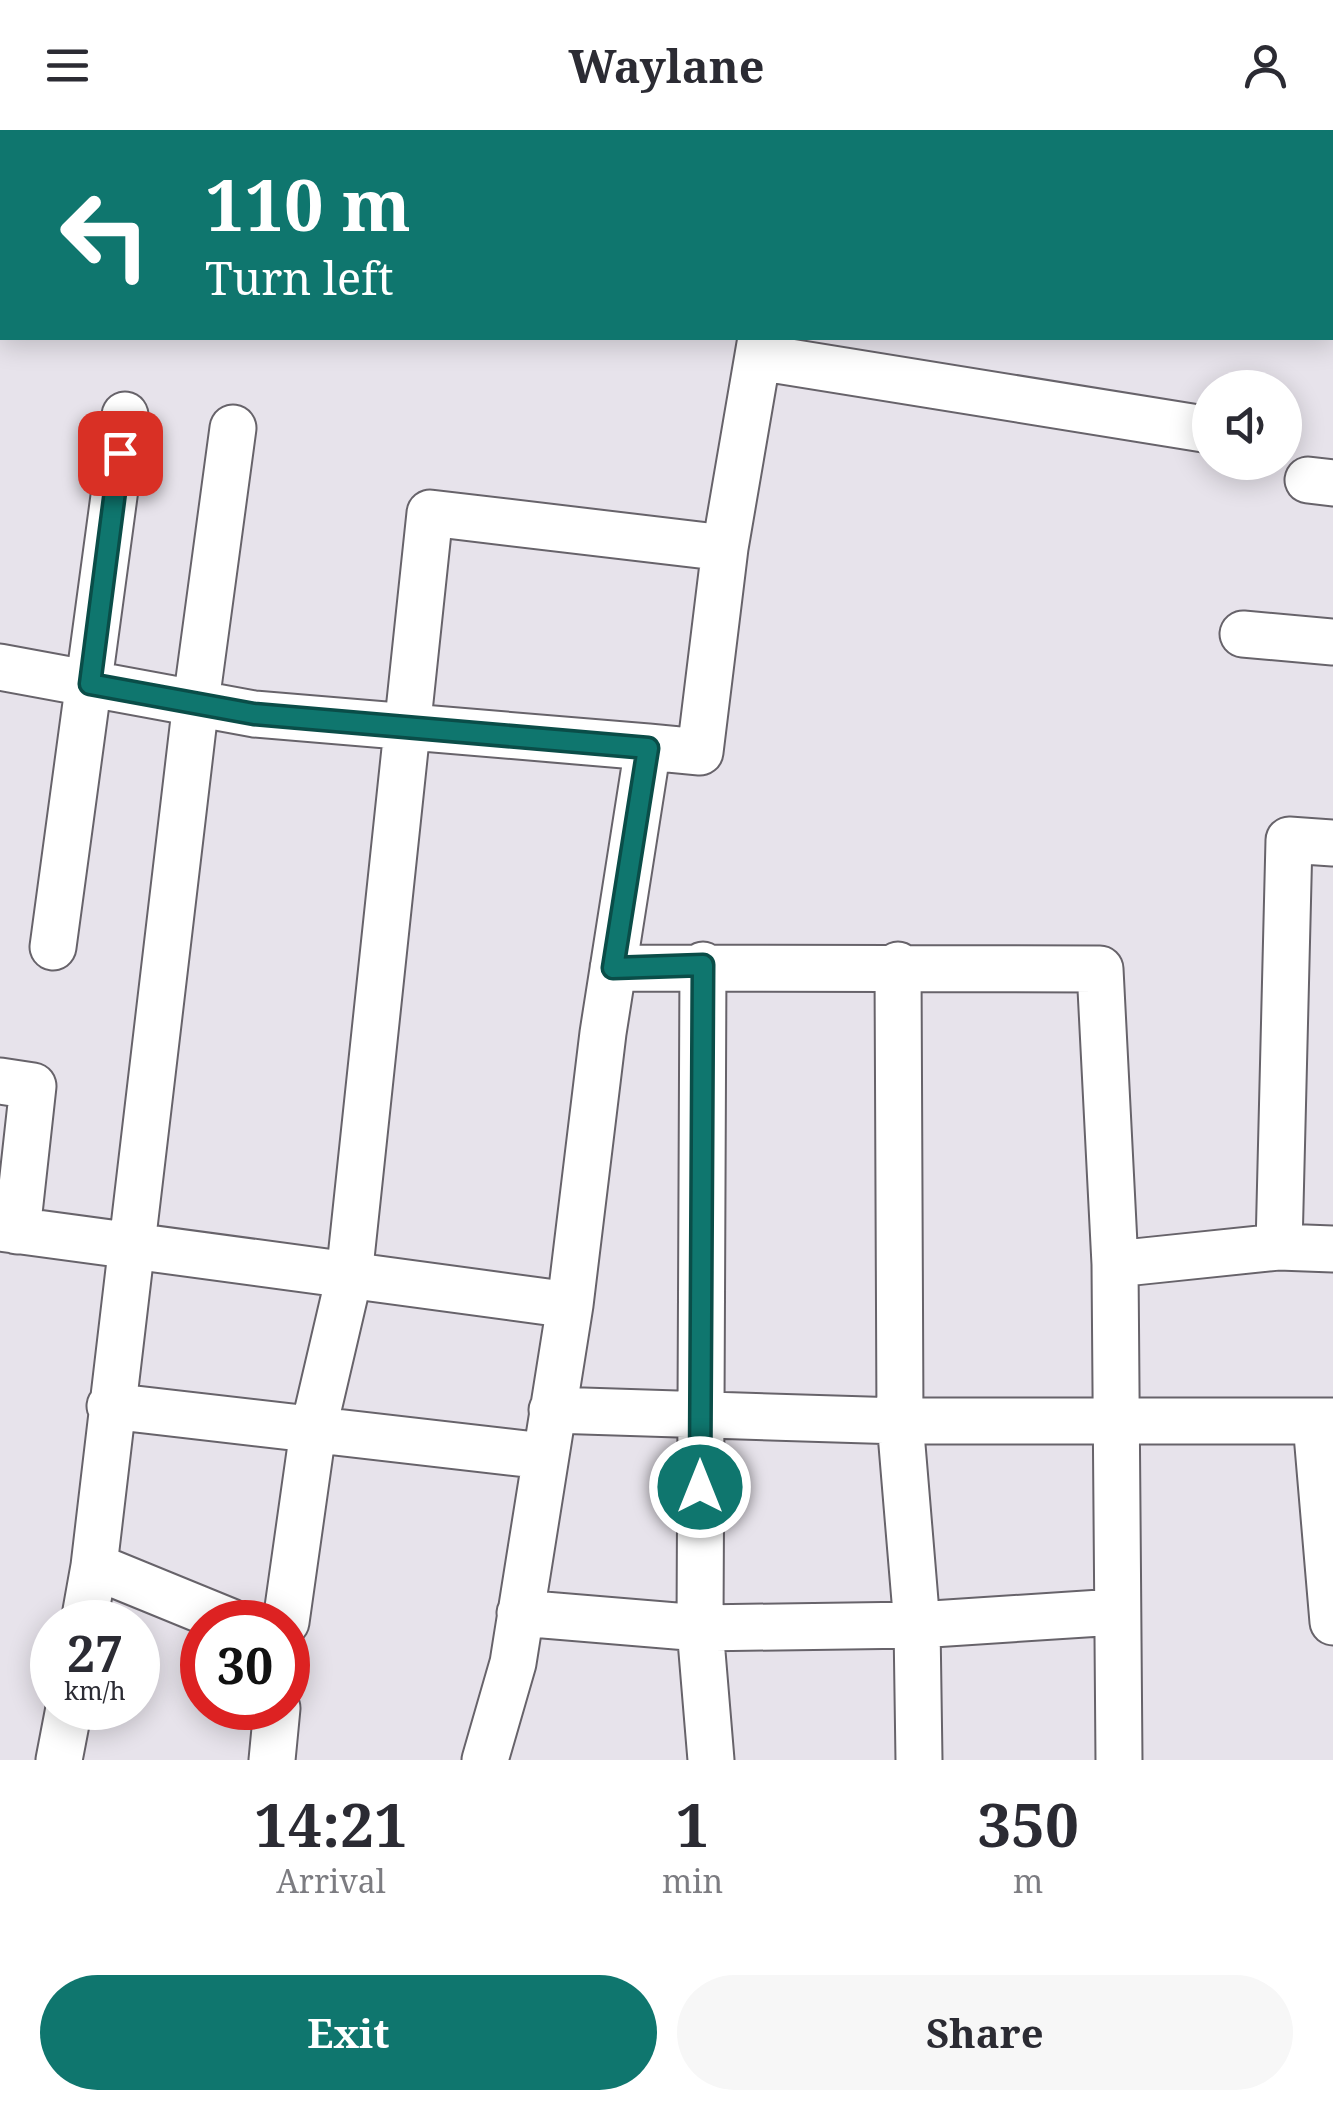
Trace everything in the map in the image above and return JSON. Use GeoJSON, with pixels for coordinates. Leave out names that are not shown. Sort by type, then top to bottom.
{"type":"FeatureCollection","features":[{"type":"Feature","properties":{"kind":"street"},"geometry":{"type":"LineString","coordinates":[[0,668],[254,714],[407,724],[700,752],[726,548],[760,347],[1192,427]]}},
{"type":"Feature","properties":{"kind":"street"},"geometry":{"type":"LineString","coordinates":[[53,947],[125,415]]}},
{"type":"Feature","properties":{"kind":"street"},"geometry":{"type":"LineString","coordinates":[[88,1600],[196,702],[233,428]]}},
{"type":"Feature","properties":{"kind":"street"},"geometry":{"type":"LineString","coordinates":[[289,1600],[314,1431],[349,1277],[430,513],[726,548]]}},
{"type":"Feature","properties":{"kind":"street"},"geometry":{"type":"LineString","coordinates":[[1244,634],[1333,642]]}},
{"type":"Feature","properties":{"kind":"street"},"geometry":{"type":"LineString","coordinates":[[485,1760],[512,1663],[570,1305],[613,968],[648,748]]}},
{"type":"Feature","properties":{"kind":"street"},"geometry":{"type":"LineString","coordinates":[[1279,1247],[1289,840],[1333,843]]}},
{"type":"Feature","properties":{"kind":"street"},"geometry":{"type":"LineString","coordinates":[[703,965],[700,1628],[711,1760]]}},
{"type":"Feature","properties":{"kind":"street"},"geometry":{"type":"LineString","coordinates":[[613,968],[898,965],[1100,969],[1115,1264],[1119,1760]]}},
{"type":"Feature","properties":{"kind":"street"},"geometry":{"type":"LineString","coordinates":[[898,965],[900,1421],[917,1626],[918,1760]]}},
{"type":"Feature","properties":{"kind":"street"},"geometry":{"type":"LineString","coordinates":[[0,1081],[32,1086],[8,1230],[570,1305]]}},
{"type":"Feature","properties":{"kind":"street"},"geometry":{"type":"LineString","coordinates":[[1115,1264],[1279,1247],[1333,1249]]}},
{"type":"Feature","properties":{"kind":"street"},"geometry":{"type":"LineString","coordinates":[[110,1406],[544,1456]]}},
{"type":"Feature","properties":{"kind":"street"},"geometry":{"type":"LineString","coordinates":[[552,1410],[900,1421],[1324,1421],[1333,1622]]}},
{"type":"Feature","properties":{"kind":"street"},"geometry":{"type":"LineString","coordinates":[[94,1566],[180,1601]]}},
{"type":"Feature","properties":{"kind":"street"},"geometry":{"type":"LineString","coordinates":[[520,1614],[700,1628],[917,1626],[1116,1612]]}},
{"type":"Feature","properties":{"kind":"street"},"geometry":{"type":"LineString","coordinates":[[60,1760],[65,1730]]}},
{"type":"Feature","properties":{"kind":"street"},"geometry":{"type":"LineString","coordinates":[[272,1760],[275,1730]]}},
{"type":"Feature","properties":{"kind":"route"},"geometry":{"type":"LineString","coordinates":[[120,453],[90,684],[254,714],[407,724],[648,748],[613,968],[703,965],[700,1487]]}}]}
